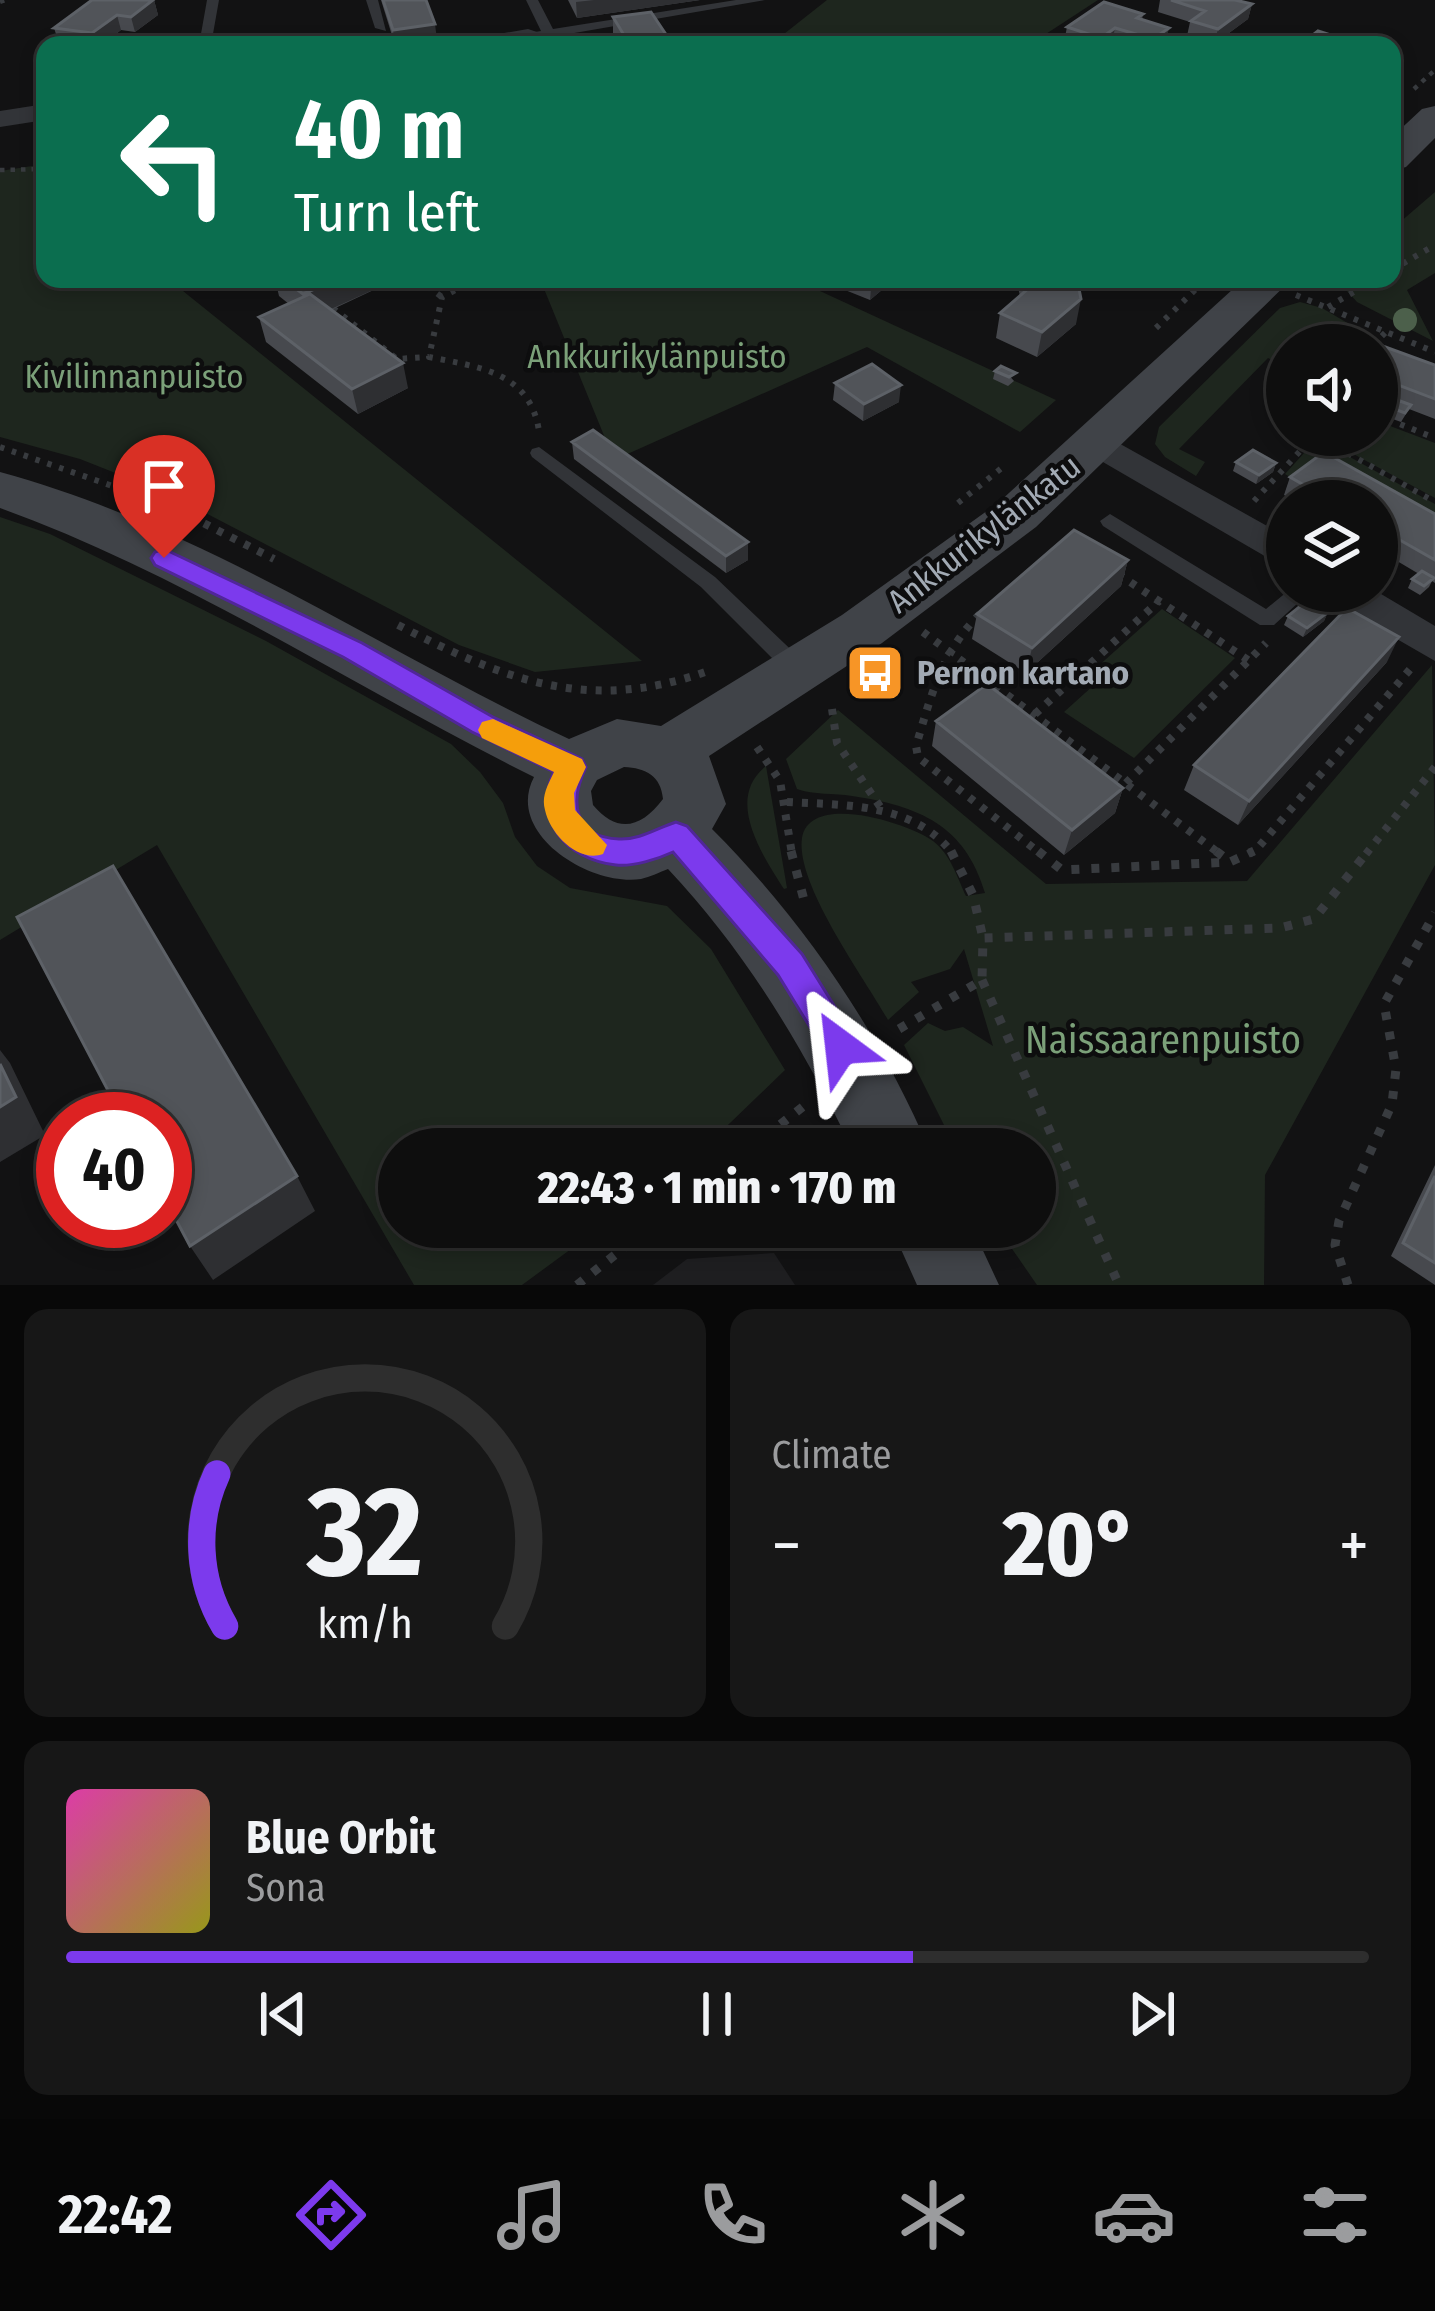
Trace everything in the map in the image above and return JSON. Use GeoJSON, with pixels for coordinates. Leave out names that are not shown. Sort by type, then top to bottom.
{"type":"FeatureCollection","features":[{"type":"Feature","properties":{"kind":"street"},"geometry":{"type":"LineString","coordinates":[[0,119],[36,113]]}},
{"type":"Feature","properties":{"kind":"street"},"geometry":{"type":"LineString","coordinates":[[1401,150],[1435,117]]}},
{"type":"Feature","properties":{"kind":"street","name":"Ankkurikylänkatu"},"geometry":{"type":"LineString","coordinates":[[668,752],[799,674],[947,570],[1097,443],[1239,288]]}},
{"type":"Feature","properties":{"kind":"street"},"geometry":{"type":"LineString","coordinates":[[1097,443],[1266,543]]}},
{"type":"Feature","properties":{"kind":"street"},"geometry":{"type":"LineString","coordinates":[[0,489],[103,529],[215,583],[572,767]]}},
{"type":"Feature","properties":{"kind":"street"},"geometry":{"type":"LineString","coordinates":[[1379,612],[1433,645]]}},
{"type":"Feature","properties":{"kind":"street"},"geometry":{"type":"LineString","coordinates":[[637,742],[668,752],[689,772],[695,788],[695,804],[676,835],[659,845],[617,852],[579,838],[560,810],[559,793],[572,767],[598,749],[617,743],[637,742]]}},
{"type":"Feature","properties":{"kind":"street"},"geometry":{"type":"LineString","coordinates":[[676,835],[790,964],[841,1047],[881,1128]]}},
{"type":"Feature","properties":{"kind":"street"},"geometry":{"type":"LineString","coordinates":[[940,1248],[959,1285]]}},
{"type":"Feature","properties":{"kind":"lane"},"geometry":{"type":"LineString","coordinates":[[207,36],[213,0]]}},
{"type":"Feature","properties":{"kind":"lane"},"geometry":{"type":"LineString","coordinates":[[372,0],[381,28]]}},
{"type":"Feature","properties":{"kind":"lane"},"geometry":{"type":"LineString","coordinates":[[532,0],[538,36],[759,0]]}},
{"type":"Feature","properties":{"kind":"lane"},"geometry":{"type":"LineString","coordinates":[[586,27],[592,36]]}},
{"type":"Feature","properties":{"kind":"lane"},"geometry":{"type":"LineString","coordinates":[[539,453],[708,582],[799,674]]}},
{"type":"Feature","properties":{"kind":"lane"},"geometry":{"type":"LineString","coordinates":[[1111,521],[1267,620],[1276,612]]}},
{"type":"Feature","properties":{"kind":"path"},"geometry":{"type":"LineString","coordinates":[[0,170],[36,170]]}},
{"type":"Feature","properties":{"kind":"path"},"geometry":{"type":"LineString","coordinates":[[1401,265],[1435,245]]}},
{"type":"Feature","properties":{"kind":"path"},"geometry":{"type":"LineString","coordinates":[[430,288],[442,296]]}},
{"type":"Feature","properties":{"kind":"path"},"geometry":{"type":"LineString","coordinates":[[442,296],[459,288]]}},
{"type":"Feature","properties":{"kind":"path"},"geometry":{"type":"LineString","coordinates":[[1140,344],[1235,288]]}},
{"type":"Feature","properties":{"kind":"path"},"geometry":{"type":"LineString","coordinates":[[1260,288],[1366,324]]}},
{"type":"Feature","properties":{"kind":"path"},"geometry":{"type":"LineString","coordinates":[[1326,308],[1360,288]]}},
{"type":"Feature","properties":{"kind":"path"},"geometry":{"type":"LineString","coordinates":[[429,357],[442,296]]}},
{"type":"Feature","properties":{"kind":"path"},"geometry":{"type":"LineString","coordinates":[[333,308],[397,359],[429,357],[503,372],[526,391],[539,412],[539,453]]}},
{"type":"Feature","properties":{"kind":"path"},"geometry":{"type":"LineString","coordinates":[[1398,337],[1435,352]]}},
{"type":"Feature","properties":{"kind":"path"},"geometry":{"type":"LineString","coordinates":[[1398,423],[1435,438]]}},
{"type":"Feature","properties":{"kind":"path"},"geometry":{"type":"LineString","coordinates":[[0,447],[158,500],[275,559]]}},
{"type":"Feature","properties":{"kind":"path"},"geometry":{"type":"LineString","coordinates":[[950,510],[1017,456]]}},
{"type":"Feature","properties":{"kind":"path"},"geometry":{"type":"LineString","coordinates":[[1246,510],[1296,456]]}},
{"type":"Feature","properties":{"kind":"path"},"geometry":{"type":"LineString","coordinates":[[1351,456],[1435,502]]}},
{"type":"Feature","properties":{"kind":"path"},"geometry":{"type":"LineString","coordinates":[[1103,564],[1248,660]]}},
{"type":"Feature","properties":{"kind":"path"},"geometry":{"type":"LineString","coordinates":[[1035,714],[1159,601]]}},
{"type":"Feature","properties":{"kind":"path"},"geometry":{"type":"LineString","coordinates":[[988,608],[947,648],[916,746],[918,757],[1062,871],[1230,862],[1256,850],[1433,645]]}},
{"type":"Feature","properties":{"kind":"path"},"geometry":{"type":"LineString","coordinates":[[1126,783],[1271,638],[1267,620]]}},
{"type":"Feature","properties":{"kind":"path"},"geometry":{"type":"LineString","coordinates":[[393,622],[488,670],[559,691],[594,695],[685,682],[799,674],[837,743],[883,810]]}},
{"type":"Feature","properties":{"kind":"path"},"geometry":{"type":"LineString","coordinates":[[916,628],[1230,862]]}},
{"type":"Feature","properties":{"kind":"path"},"geometry":{"type":"LineString","coordinates":[[983,938],[1280,928],[1314,919],[1435,767]]}},
{"type":"Feature","properties":{"kind":"path"},"geometry":{"type":"LineString","coordinates":[[787,802],[883,810],[935,832],[957,854],[976,897],[983,938],[982,980],[1119,1285]]}},
{"type":"Feature","properties":{"kind":"path"},"geometry":{"type":"LineString","coordinates":[[1348,1285],[1335,1245],[1339,1221],[1392,1104],[1396,1069],[1384,1004],[1435,913]]}},
{"type":"Feature","properties":{"kind":"path"},"geometry":{"type":"LineString","coordinates":[[899,1029],[982,980]]}},
{"type":"Feature","properties":{"kind":"path"},"geometry":{"type":"LineString","coordinates":[[776,1128],[820,1094]]}},
{"type":"Feature","properties":{"kind":"path"},"geometry":{"type":"LineString","coordinates":[[577,1285],[624,1248]]}},
{"type":"Feature","properties":{"kind":"shaded area"},"geometry":{"type":"Polygon","coordinates":[[[774,1253],[795,1285],[653,1285],[687,1259],[774,1253]]]}},
{"type":"Feature","properties":{"kind":"green space"},"geometry":{"type":"Polygon","coordinates":[[[827,0],[1098,0],[1043,36],[781,36],[827,0]]]}},
{"type":"Feature","properties":{"kind":"green space","name":"Kivilinnanpuisto"},"geometry":{"type":"Polygon","coordinates":[[[36,165],[36,288],[190,288],[183,291],[642,661],[535,672],[459,645],[171,495],[80,459],[0,437],[0,171],[36,165]]]}},
{"type":"Feature","properties":{"kind":"green space"},"geometry":{"type":"Polygon","coordinates":[[[1435,192],[1435,273],[1407,290],[1433,341],[1357,302],[1344,288],[1401,288],[1401,221],[1435,192]]]}},
{"type":"Feature","properties":{"kind":"green space","name":"Ankkurikylänpuisto"},"geometry":{"type":"Polygon","coordinates":[[[544,288],[813,288],[1056,400],[1020,432],[867,347],[614,460],[544,288]]]}},
{"type":"Feature","properties":{"kind":"green space"},"geometry":{"type":"Polygon","coordinates":[[[1300,302],[1349,324],[1266,324],[1266,360],[1179,449],[1205,462],[1196,476],[1165,457],[1155,444],[1159,427],[1280,308],[1300,302]]]}},
{"type":"Feature","properties":{"kind":"green space"},"geometry":{"type":"Polygon","coordinates":[[[1398,429],[1435,443],[1435,498],[1357,456],[1398,456],[1398,429]]]}},
{"type":"Feature","properties":{"kind":"green space"},"geometry":{"type":"Polygon","coordinates":[[[1301,456],[1348,456],[1392,480],[1295,480],[1285,474],[1301,456]]]}},
{"type":"Feature","properties":{"kind":"green space"},"geometry":{"type":"Polygon","coordinates":[[[1398,484],[1435,504],[1435,536],[1398,514],[1398,484]]]}},
{"type":"Feature","properties":{"kind":"green space"},"geometry":{"type":"Polygon","coordinates":[[[0,517],[50,534],[266,641],[451,744],[503,803],[515,837],[537,866],[570,888],[667,906],[711,949],[785,1070],[725,1128],[378,1128],[378,1223],[157,845],[0,940],[0,517]]]}},
{"type":"Feature","properties":{"kind":"green space"},"geometry":{"type":"Polygon","coordinates":[[[1162,609],[1235,658],[1134,758],[1064,712],[1105,675],[1096,668],[1162,609]]]}},
{"type":"Feature","properties":{"kind":"green space","name":"Naissaarenpuisto"},"geometry":{"type":"Polygon","coordinates":[[[1432,665],[1435,865],[1265,1175],[1264,1285],[1037,1285],[1011,1248],[1056,1248],[1056,1128],[946,1128],[904,1045],[928,1023],[945,1031],[963,1027],[993,1046],[964,949],[950,969],[911,982],[919,992],[888,1020],[820,905],[809,880],[802,838],[809,824],[823,816],[884,820],[933,841],[949,860],[966,896],[985,893],[976,870],[952,835],[936,823],[876,800],[797,789],[786,759],[838,710],[1046,884],[1247,881],[1432,665]]]}},
{"type":"Feature","properties":{"kind":"green space"},"geometry":{"type":"Polygon","coordinates":[[[766,766],[784,889],[758,844],[748,811],[754,779],[766,766]]]}},
{"type":"Feature","properties":{"kind":"green space"},"geometry":{"type":"Polygon","coordinates":[[[392,1248],[572,1248],[522,1285],[414,1285],[392,1248]]]}},
{"type":"Feature","properties":{"kind":"building"},"geometry":{"type":"Polygon","coordinates":[[[92,0],[153,0],[131,17],[117,15],[92,33],[54,28],[92,0]]]}},
{"type":"Feature","properties":{"kind":"building"},"geometry":{"type":"Polygon","coordinates":[[[383,0],[426,0],[435,24],[393,30],[383,0]]]}},
{"type":"Feature","properties":{"kind":"building"},"geometry":{"type":"Polygon","coordinates":[[[1171,0],[1252,4],[1218,29],[1191,21],[1205,11],[1171,0]]]}},
{"type":"Feature","properties":{"kind":"building"},"geometry":{"type":"Polygon","coordinates":[[[1104,2],[1169,28],[1157,36],[1115,28],[1095,36],[1067,27],[1104,2]]]}},
{"type":"Feature","properties":{"kind":"building"},"geometry":{"type":"Polygon","coordinates":[[[651,12],[667,36],[625,36],[613,17],[651,12]]]}},
{"type":"Feature","properties":{"kind":"building"},"geometry":{"type":"Polygon","coordinates":[[[1029,288],[1079,288],[1081,299],[1042,332],[1000,313],[1029,288]]]}},
{"type":"Feature","properties":{"kind":"building"},"geometry":{"type":"Polygon","coordinates":[[[310,294],[403,363],[352,389],[259,317],[310,294]]]}},
{"type":"Feature","properties":{"kind":"building"},"geometry":{"type":"Polygon","coordinates":[[[1398,352],[1435,365],[1435,399],[1398,385],[1398,352]]]}},
{"type":"Feature","properties":{"kind":"building"},"geometry":{"type":"Polygon","coordinates":[[[872,364],[901,385],[864,404],[835,383],[872,364]]]}},
{"type":"Feature","properties":{"kind":"building"},"geometry":{"type":"Polygon","coordinates":[[[1001,366],[1016,373],[1009,377],[995,371],[1001,366]]]}},
{"type":"Feature","properties":{"kind":"building"},"geometry":{"type":"Polygon","coordinates":[[[1398,404],[1411,405],[1405,413],[1398,410],[1398,404]]]}},
{"type":"Feature","properties":{"kind":"building"},"geometry":{"type":"Polygon","coordinates":[[[593,430],[748,542],[726,556],[572,442],[593,430]]]}},
{"type":"Feature","properties":{"kind":"building"},"geometry":{"type":"Polygon","coordinates":[[[1253,450],[1276,463],[1259,475],[1236,462],[1253,450]]]}},
{"type":"Feature","properties":{"kind":"building"},"geometry":{"type":"Polygon","coordinates":[[[1319,456],[1331,456],[1374,480],[1295,480],[1290,477],[1319,456]]]}},
{"type":"Feature","properties":{"kind":"building"},"geometry":{"type":"Polygon","coordinates":[[[1398,493],[1435,514],[1435,560],[1398,539],[1398,493]]]}},
{"type":"Feature","properties":{"kind":"building"},"geometry":{"type":"Polygon","coordinates":[[[1074,530],[1128,560],[1032,648],[977,614],[1074,530]]]}},
{"type":"Feature","properties":{"kind":"building"},"geometry":{"type":"Polygon","coordinates":[[[1422,571],[1434,578],[1424,586],[1412,579],[1422,571]]]}},
{"type":"Feature","properties":{"kind":"building"},"geometry":{"type":"Polygon","coordinates":[[[1293,612],[1328,612],[1307,628],[1288,616],[1293,612]]]}},
{"type":"Feature","properties":{"kind":"building"},"geometry":{"type":"Polygon","coordinates":[[[1343,612],[1354,612],[1399,637],[1249,801],[1194,765],[1343,612]]]}},
{"type":"Feature","properties":{"kind":"building"},"geometry":{"type":"Polygon","coordinates":[[[987,684],[1123,788],[1072,830],[936,721],[987,684]]]}},
{"type":"Feature","properties":{"kind":"building"},"geometry":{"type":"Polygon","coordinates":[[[113,866],[297,1176],[192,1245],[192,1092],[109,1092],[17,917],[113,866]]]}},
{"type":"Feature","properties":{"kind":"building"},"geometry":{"type":"Polygon","coordinates":[[[0,1064],[16,1097],[0,1107],[0,1064]]]}},
{"type":"Feature","properties":{"kind":"building"},"geometry":{"type":"Polygon","coordinates":[[[1435,1176],[1435,1263],[1403,1243],[1435,1176]]]}},
{"type":"Feature","properties":{"kind":"slow traffic"},"geometry":{"type":"LineString","coordinates":[[493,730],[572,767],[559,793],[560,810],[566,825],[592,845]]}},
{"type":"Feature","properties":{"kind":"place","name":"Pernon kartano"},"geometry":{"type":"Point","coordinates":[875,673]}},
{"type":"Feature","properties":{"kind":"route"},"geometry":{"type":"LineString","coordinates":[[164,558],[352,650],[512,740],[572,767],[559,793],[560,810],[566,825],[596,848],[638,851],[676,835],[790,964],[841,1047]]}}]}
